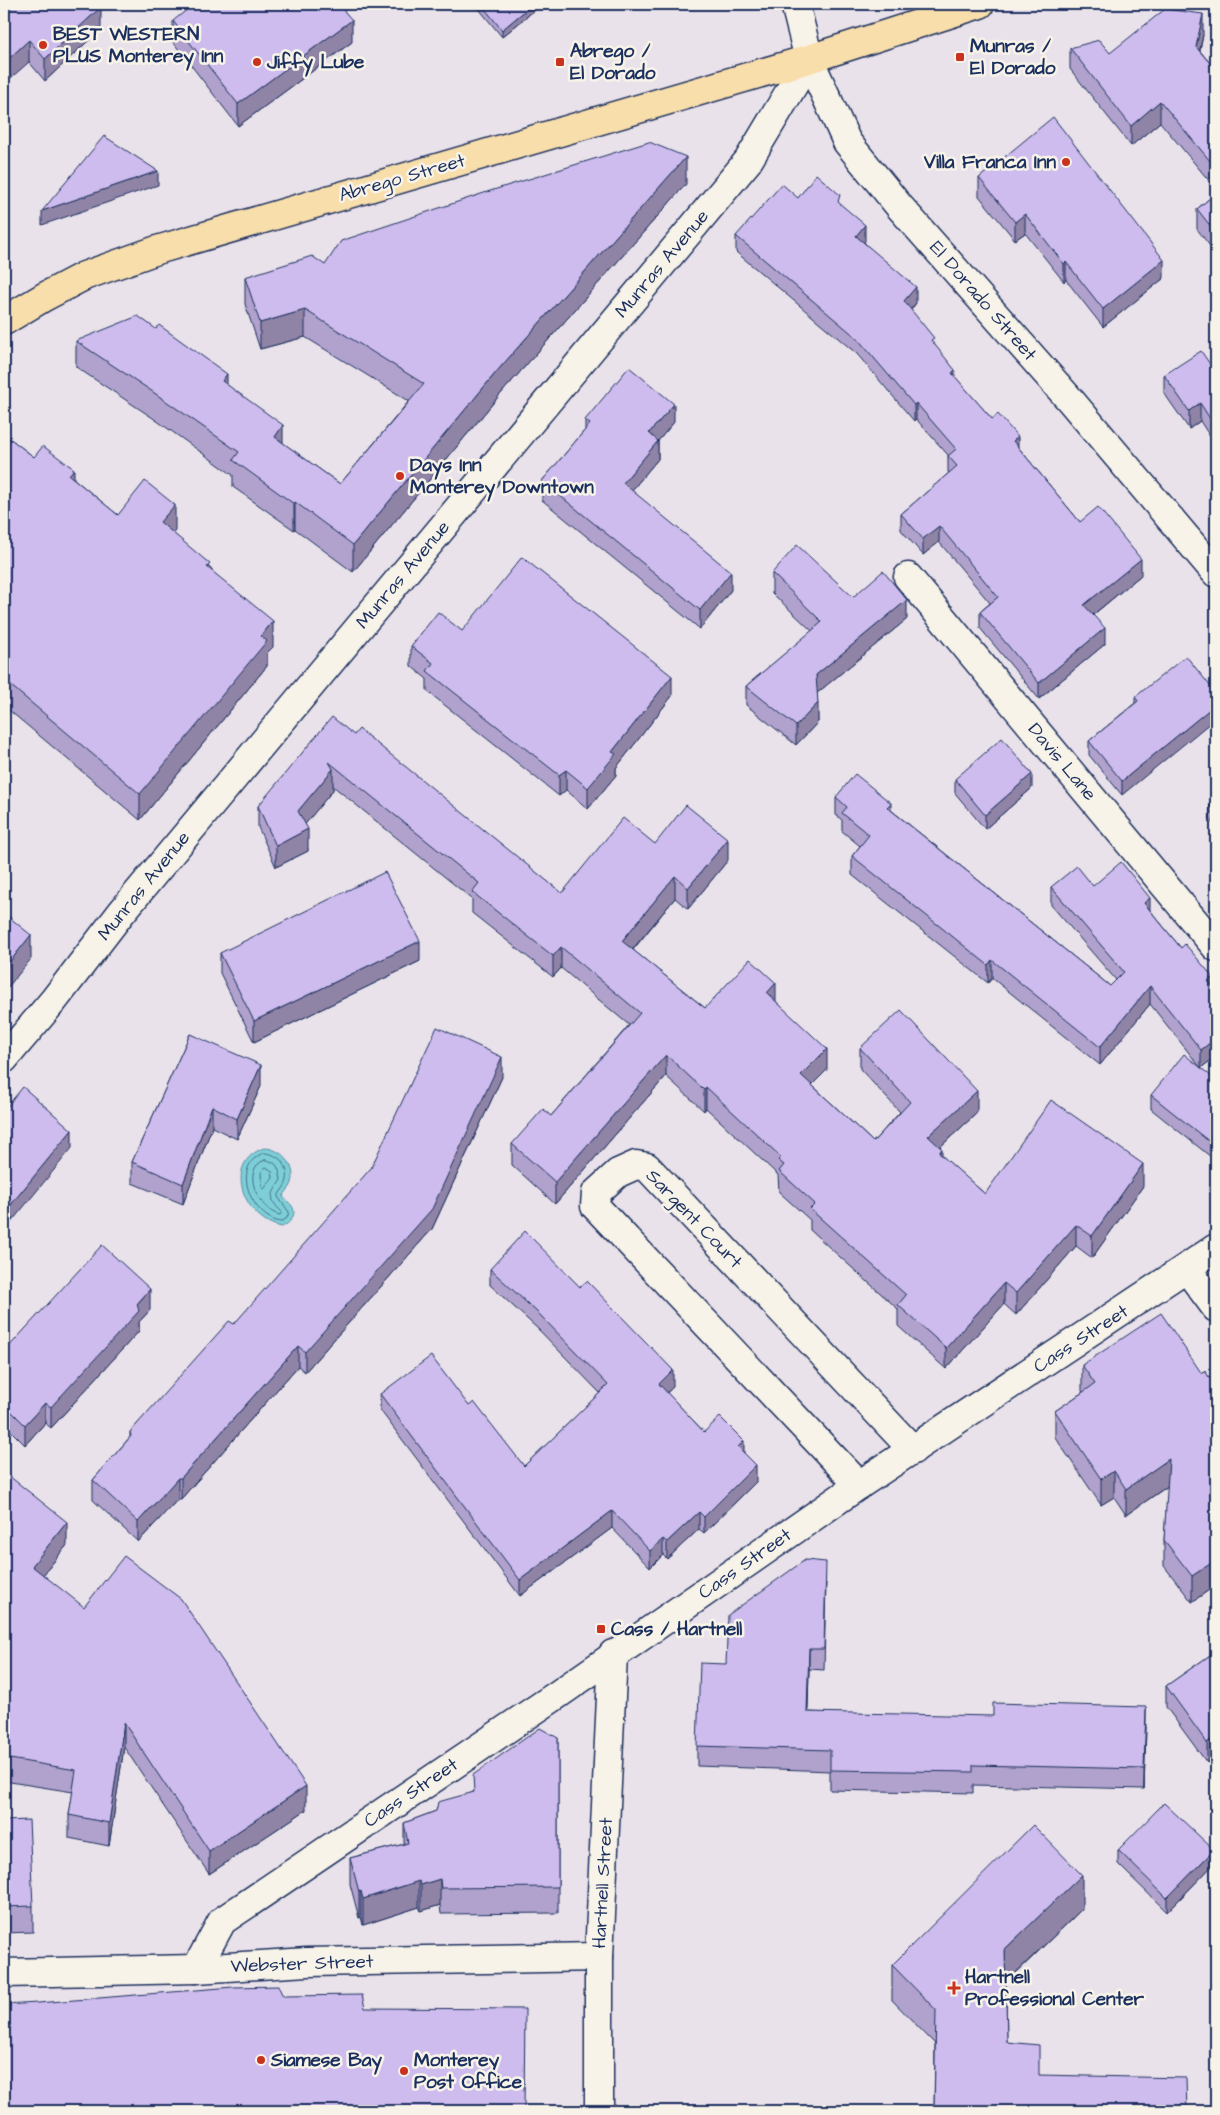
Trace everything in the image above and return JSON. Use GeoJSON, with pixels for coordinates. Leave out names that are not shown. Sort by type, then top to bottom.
{"type":"FeatureCollection","features":[{"type":"Feature","properties":{"kind":"main road"},"geometry":{"type":"LineString","coordinates":[[809,59],[980,4]]}},
{"type":"Feature","properties":{"kind":"main road","name":"Abrego Street"},"geometry":{"type":"LineString","coordinates":[[4,321],[84,276],[157,250],[809,59]]}},
{"type":"Feature","properties":{"kind":"street","name":"El Dorado Street"},"geometry":{"type":"LineString","coordinates":[[795,4],[809,59],[847,142],[899,206],[1071,401],[1216,573]]}},
{"type":"Feature","properties":{"kind":"street","name":"Munras Avenue"},"geometry":{"type":"LineString","coordinates":[[4,1059],[54,1000],[121,913],[748,161],[809,59]]}},
{"type":"Feature","properties":{"kind":"street","name":"Davis Lane"},"geometry":{"type":"LineString","coordinates":[[908,577],[1216,947]]}},
{"type":"Feature","properties":{"kind":"street","name":"Sargent Court"},"geometry":{"type":"LineString","coordinates":[[859,1485],[594,1206],[596,1193],[618,1173],[636,1165],[647,1167],[912,1450]]}},
{"type":"Feature","properties":{"kind":"street","name":"Cass Street"},"geometry":{"type":"LineString","coordinates":[[196,1969],[222,1921],[558,1694],[859,1485],[1216,1248]]}},
{"type":"Feature","properties":{"kind":"street"},"geometry":{"type":"LineString","coordinates":[[1187,1269],[1216,1308]]}},
{"type":"Feature","properties":{"kind":"street","name":"Hartnell Street"},"geometry":{"type":"LineString","coordinates":[[599,2111],[599,1957],[613,1654]]}},
{"type":"Feature","properties":{"kind":"street","name":"Webster Street"},"geometry":{"type":"LineString","coordinates":[[4,1973],[196,1969],[307,1962],[599,1957]]}},
{"type":"Feature","properties":{"kind":"water"},"geometry":{"type":"Polygon","coordinates":[[[264,1148],[282,1154],[292,1170],[292,1183],[283,1197],[292,1206],[294,1213],[290,1221],[282,1227],[269,1222],[258,1214],[249,1203],[243,1191],[241,1178],[243,1166],[251,1155],[264,1148]]]}},
{"type":"Feature","properties":{"kind":"building","name":"BEST WESTERN PLUS Monterey Inn"},"geometry":{"type":"Polygon","coordinates":[[[4,4],[98,4],[101,7],[45,59],[29,40],[4,63],[4,4]]]}},
{"type":"Feature","properties":{"kind":"building","name":"Jiffy Lube"},"geometry":{"type":"Polygon","coordinates":[[[194,4],[338,4],[352,20],[238,104],[173,21],[194,4]]]}},
{"type":"Feature","properties":{"kind":"building"},"geometry":{"type":"Polygon","coordinates":[[[481,4],[533,4],[502,30],[481,4]]]}},
{"type":"Feature","properties":{"kind":"building"},"geometry":{"type":"Polygon","coordinates":[[[1165,9],[1203,14],[1196,47],[1216,70],[1216,168],[1160,101],[1131,126],[1070,48],[1099,40],[1110,53],[1165,9]]]}},
{"type":"Feature","properties":{"kind":"building"},"geometry":{"type":"Polygon","coordinates":[[[1053,117],[1164,260],[1103,309],[1066,262],[1064,264],[1025,214],[1015,222],[979,178],[1053,117]]]}},
{"type":"Feature","properties":{"kind":"building"},"geometry":{"type":"Polygon","coordinates":[[[104,136],[158,171],[42,211],[104,136]]]}},
{"type":"Feature","properties":{"kind":"building"},"geometry":{"type":"Polygon","coordinates":[[[649,142],[686,157],[498,370],[353,545],[295,502],[294,504],[233,460],[239,452],[76,341],[138,316],[156,329],[159,325],[227,374],[222,381],[283,425],[275,437],[340,484],[424,384],[305,310],[260,323],[245,277],[312,256],[325,265],[341,241],[490,191],[649,142]]]}},
{"type":"Feature","properties":{"kind":"building"},"geometry":{"type":"Polygon","coordinates":[[[816,174],[840,195],[838,202],[865,225],[856,236],[916,287],[904,301],[934,338],[931,340],[955,370],[952,373],[992,419],[998,414],[1018,437],[1013,441],[1080,522],[1098,507],[1141,559],[1084,605],[1105,628],[1039,683],[980,612],[998,597],[939,526],[923,539],[901,514],[957,466],[948,456],[956,449],[916,403],[914,405],[857,338],[736,236],[782,184],[798,198],[816,174]]]}},
{"type":"Feature","properties":{"kind":"building"},"geometry":{"type":"Polygon","coordinates":[[[1216,193],[1216,233],[1197,209],[1216,193]]]}},
{"type":"Feature","properties":{"kind":"building"},"geometry":{"type":"Polygon","coordinates":[[[1201,351],[1216,373],[1216,428],[1200,403],[1189,411],[1164,375],[1201,351]]]}},
{"type":"Feature","properties":{"kind":"building"},"geometry":{"type":"Polygon","coordinates":[[[629,367],[674,404],[649,433],[658,441],[623,483],[731,572],[700,610],[542,481],[590,424],[585,420],[629,367]]]}},
{"type":"Feature","properties":{"kind":"building"},"geometry":{"type":"Polygon","coordinates":[[[4,434],[34,457],[43,446],[74,469],[69,475],[118,515],[145,481],[175,505],[160,522],[210,564],[207,567],[273,621],[261,636],[267,641],[140,794],[4,680],[4,434]]]}},
{"type":"Feature","properties":{"kind":"building"},"geometry":{"type":"Polygon","coordinates":[[[797,545],[853,597],[883,571],[907,600],[816,675],[818,703],[796,726],[746,686],[822,622],[772,573],[797,545]]]}},
{"type":"Feature","properties":{"kind":"building"},"geometry":{"type":"Polygon","coordinates":[[[522,557],[672,676],[612,752],[616,754],[588,788],[566,770],[559,775],[427,671],[433,663],[411,646],[438,612],[462,631],[522,557]]]}},
{"type":"Feature","properties":{"kind":"building"},"geometry":{"type":"Polygon","coordinates":[[[1186,656],[1216,693],[1216,704],[1122,781],[1089,741],[1138,701],[1135,697],[1186,656]]]}},
{"type":"Feature","properties":{"kind":"building"},"geometry":{"type":"Polygon","coordinates":[[[332,717],[354,735],[359,729],[562,893],[623,818],[655,844],[686,805],[728,839],[688,888],[675,876],[622,941],[705,1008],[750,959],[776,983],[767,993],[827,1049],[801,1075],[873,1142],[910,1102],[860,1048],[901,1010],[977,1091],[928,1136],[942,1149],[939,1153],[985,1194],[1051,1100],[1143,1164],[1092,1236],[1076,1225],[1016,1293],[1004,1283],[946,1348],[898,1305],[906,1295],[810,1209],[815,1204],[779,1171],[784,1165],[778,1160],[781,1157],[706,1087],[704,1090],[666,1055],[555,1182],[512,1144],[543,1109],[551,1116],[640,1013],[561,947],[553,956],[472,892],[479,883],[329,762],[333,769],[298,811],[308,829],[276,846],[258,806],[332,717]]]}},
{"type":"Feature","properties":{"kind":"building"},"geometry":{"type":"Polygon","coordinates":[[[1002,738],[1032,774],[985,815],[955,779],[1002,738]]]}},
{"type":"Feature","properties":{"kind":"building"},"geometry":{"type":"Polygon","coordinates":[[[1216,773],[1216,783],[1212,777],[1216,773]]]}},
{"type":"Feature","properties":{"kind":"building"},"geometry":{"type":"Polygon","coordinates":[[[855,774],[891,803],[887,807],[1110,986],[1124,972],[1051,887],[1077,866],[1093,886],[1121,862],[1150,898],[1144,903],[1181,948],[1185,944],[1213,977],[1208,981],[1216,991],[1216,1038],[1201,1050],[1150,986],[1100,1047],[992,960],[988,965],[852,856],[869,835],[842,813],[847,807],[836,797],[855,774]]]}},
{"type":"Feature","properties":{"kind":"building"},"geometry":{"type":"Polygon","coordinates":[[[1216,800],[1216,812],[1210,805],[1216,800]]]}},
{"type":"Feature","properties":{"kind":"building"},"geometry":{"type":"Polygon","coordinates":[[[385,872],[420,941],[254,1021],[220,953],[385,872]]]}},
{"type":"Feature","properties":{"kind":"building"},"geometry":{"type":"Polygon","coordinates":[[[4,913],[31,935],[4,969],[4,913]]]}},
{"type":"Feature","properties":{"kind":"building"},"geometry":{"type":"Polygon","coordinates":[[[437,1027],[502,1057],[432,1209],[305,1352],[298,1346],[181,1478],[178,1478],[138,1522],[93,1480],[131,1436],[130,1432],[229,1321],[234,1324],[371,1168],[437,1027]]]}},
{"type":"Feature","properties":{"kind":"building"},"geometry":{"type":"Polygon","coordinates":[[[190,1034],[261,1065],[237,1119],[212,1106],[183,1184],[132,1162],[190,1034]]]}},
{"type":"Feature","properties":{"kind":"building"},"geometry":{"type":"Polygon","coordinates":[[[1184,1054],[1216,1080],[1216,1147],[1151,1095],[1184,1054]]]}},
{"type":"Feature","properties":{"kind":"building"},"geometry":{"type":"Polygon","coordinates":[[[23,1087],[72,1130],[4,1213],[4,1110],[23,1087]]]}},
{"type":"Feature","properties":{"kind":"building"},"geometry":{"type":"Polygon","coordinates":[[[525,1231],[580,1287],[587,1281],[673,1370],[659,1384],[704,1432],[720,1417],[744,1441],[738,1447],[756,1465],[704,1517],[699,1512],[667,1542],[663,1539],[650,1551],[612,1511],[520,1580],[380,1394],[431,1356],[469,1406],[474,1402],[524,1466],[608,1385],[539,1314],[490,1269],[525,1231]]]}},
{"type":"Feature","properties":{"kind":"building"},"geometry":{"type":"Polygon","coordinates":[[[102,1245],[150,1289],[137,1304],[139,1311],[51,1407],[45,1403],[25,1425],[4,1404],[4,1352],[102,1245]]]}},
{"type":"Feature","properties":{"kind":"building"},"geometry":{"type":"Polygon","coordinates":[[[1161,1313],[1202,1374],[1205,1371],[1216,1388],[1216,1560],[1192,1576],[1164,1540],[1169,1459],[1126,1489],[1114,1471],[1101,1479],[1055,1411],[1095,1384],[1082,1365],[1161,1313]]]}},
{"type":"Feature","properties":{"kind":"building"},"geometry":{"type":"Polygon","coordinates":[[[4,1472],[67,1522],[32,1566],[84,1607],[124,1556],[181,1599],[306,1786],[209,1851],[124,1723],[109,1823],[69,1815],[76,1770],[4,1758],[4,1472]]]}},
{"type":"Feature","properties":{"kind":"building"},"geometry":{"type":"Polygon","coordinates":[[[805,1560],[826,1562],[824,1649],[809,1649],[807,1712],[993,1716],[993,1703],[1146,1707],[1144,1769],[973,1765],[973,1772],[830,1770],[830,1750],[697,1746],[700,1663],[726,1664],[728,1615],[805,1560]]]}},
{"type":"Feature","properties":{"kind":"building"},"geometry":{"type":"Polygon","coordinates":[[[1216,1651],[1216,1736],[1207,1743],[1166,1686],[1216,1651]]]}},
{"type":"Feature","properties":{"kind":"building"},"geometry":{"type":"Polygon","coordinates":[[[540,1728],[558,1738],[558,1887],[441,1888],[440,1879],[421,1885],[419,1881],[363,1899],[361,1891],[359,1892],[350,1858],[408,1843],[404,1823],[436,1811],[438,1802],[474,1792],[473,1775],[540,1728]]]}},
{"type":"Feature","properties":{"kind":"building"},"geometry":{"type":"Polygon","coordinates":[[[1164,1803],[1214,1850],[1167,1898],[1118,1850],[1164,1803]]]}},
{"type":"Feature","properties":{"kind":"building"},"geometry":{"type":"Polygon","coordinates":[[[29,1820],[33,1906],[4,1907],[4,1821],[29,1820]]]}},
{"type":"Feature","properties":{"kind":"building"},"geometry":{"type":"Polygon","coordinates":[[[1033,1825],[1082,1875],[1005,1949],[1007,2042],[1039,2045],[1039,2075],[1186,2078],[1187,2111],[934,2111],[936,2010],[892,1965],[1033,1825]]]}},
{"type":"Feature","properties":{"kind":"building"},"geometry":{"type":"Polygon","coordinates":[[[278,1986],[283,1996],[362,1995],[365,2008],[525,2009],[524,2111],[4,2111],[4,2005],[233,1987],[278,1986]]]}},
{"type":"Feature","properties":{"kind":"place","name":"BEST WESTERN PLUS Monterey Inn"},"geometry":{"type":"Point","coordinates":[43,45]}},
{"type":"Feature","properties":{"kind":"place","name":"Munras / El Dorado"},"geometry":{"type":"Point","coordinates":[960,57]}},
{"type":"Feature","properties":{"kind":"place","name":"Jiffy Lube"},"geometry":{"type":"Point","coordinates":[257,62]}},
{"type":"Feature","properties":{"kind":"place","name":"Abrego / El Dorado"},"geometry":{"type":"Point","coordinates":[560,62]}},
{"type":"Feature","properties":{"kind":"place","name":"Villa Franca Inn"},"geometry":{"type":"Point","coordinates":[1066,162]}},
{"type":"Feature","properties":{"kind":"place","name":"Days Inn Monterey Downtown"},"geometry":{"type":"Point","coordinates":[400,476]}},
{"type":"Feature","properties":{"kind":"place","name":"Cass / Hartnell"},"geometry":{"type":"Point","coordinates":[601,1629]}},
{"type":"Feature","properties":{"kind":"place","name":"Hartnell Professional Center"},"geometry":{"type":"Point","coordinates":[954,1988]}},
{"type":"Feature","properties":{"kind":"place","name":"Siamese Bay"},"geometry":{"type":"Point","coordinates":[261,2060]}},
{"type":"Feature","properties":{"kind":"place","name":"Monterey Post Office"},"geometry":{"type":"Point","coordinates":[404,2071]}}]}
